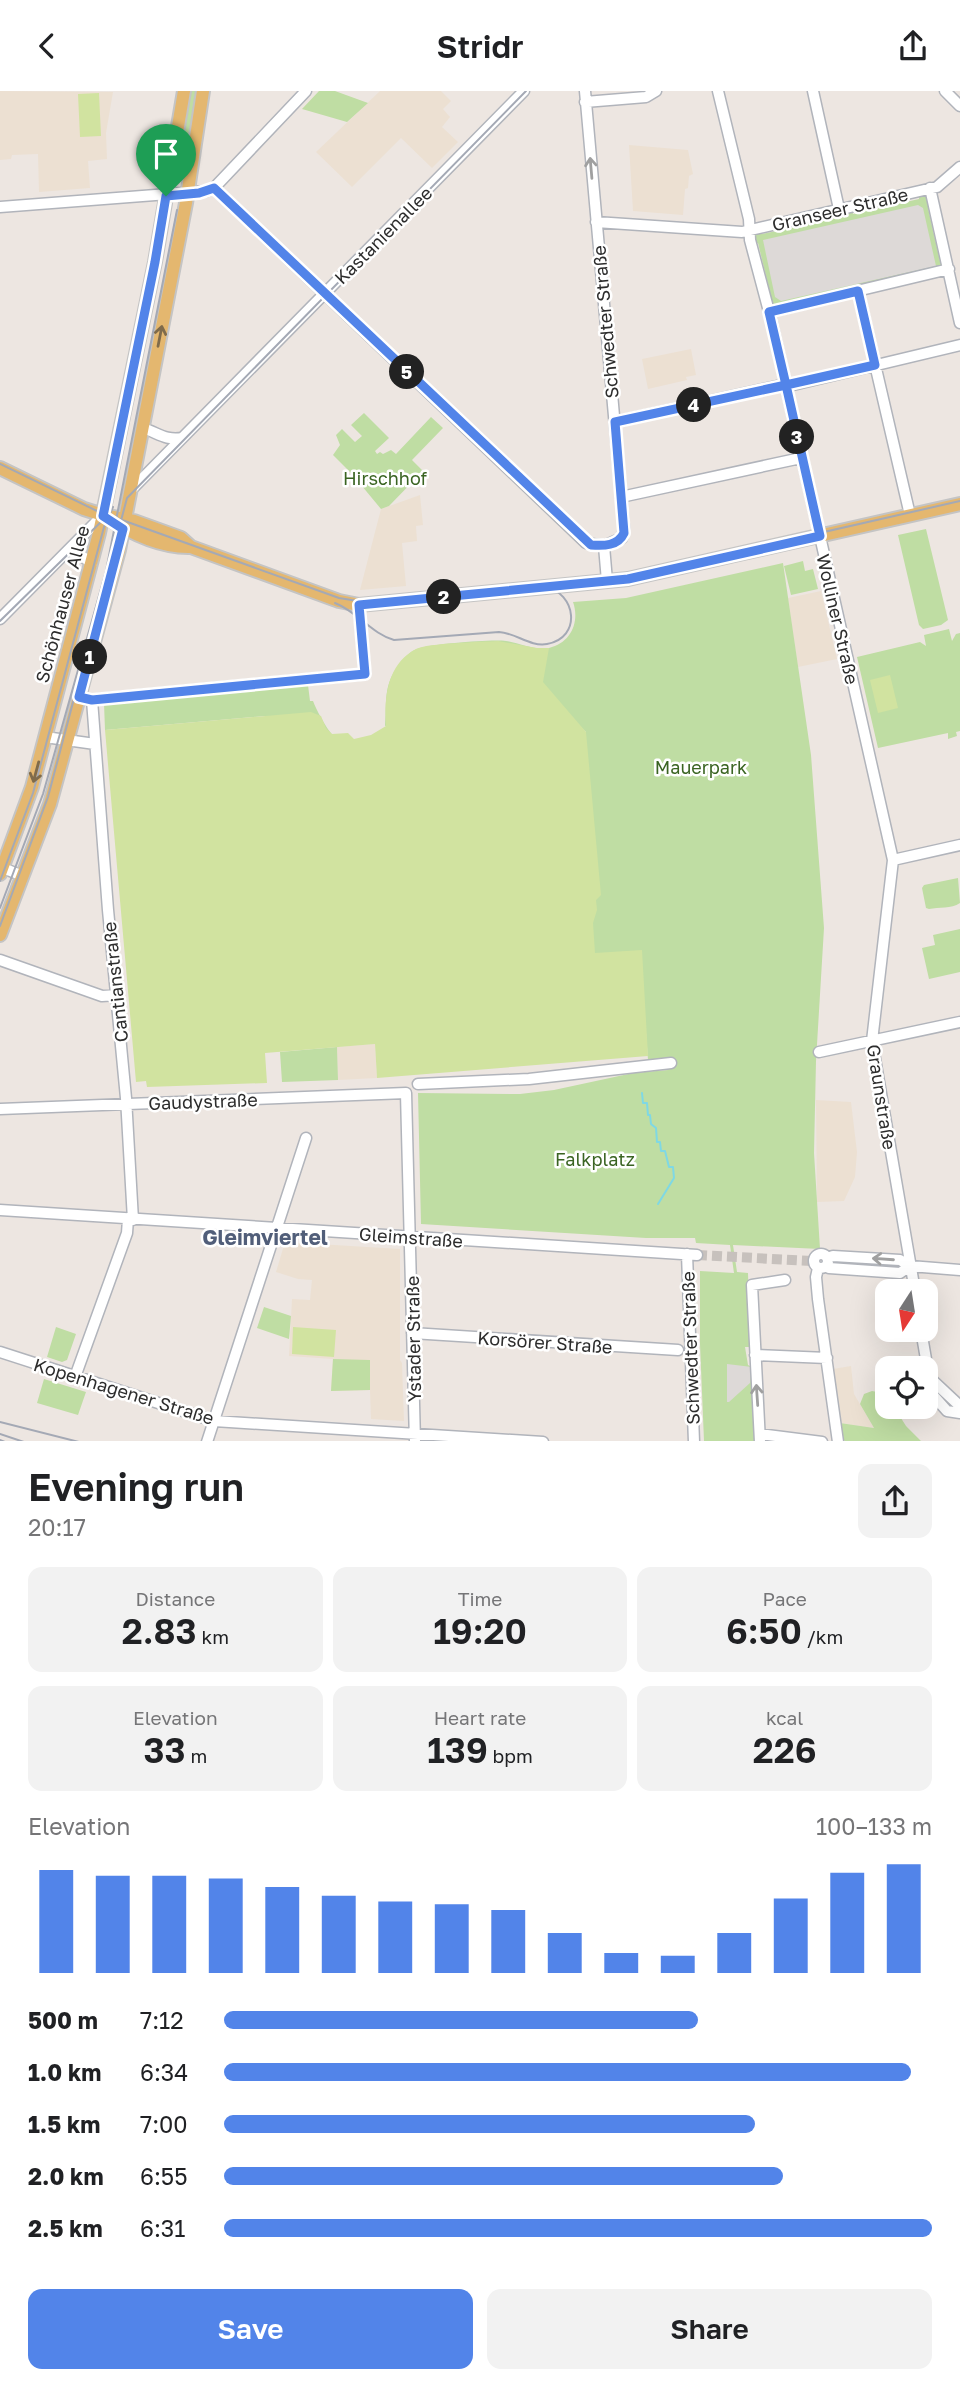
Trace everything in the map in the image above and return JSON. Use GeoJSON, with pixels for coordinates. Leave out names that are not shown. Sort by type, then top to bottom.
{"type":"FeatureCollection","features":[{"type":"Feature","properties":{"kind":"main road","name":"Schönhauser Allee"},"geometry":{"type":"LineString","coordinates":[[1,869],[23,814],[92,563],[152,274],[184,91]]}},
{"type":"Feature","properties":{"kind":"main road"},"geometry":{"type":"LineString","coordinates":[[0,935],[50,804],[67,742],[85,698],[132,489],[188,194],[203,91]]}},
{"type":"Feature","properties":{"kind":"main road"},"geometry":{"type":"LineString","coordinates":[[120,425],[142,428]]}},
{"type":"Feature","properties":{"kind":"main road"},"geometry":{"type":"LineString","coordinates":[[1,467],[73,504],[103,516],[181,538],[191,547],[339,601],[359,605],[607,581],[685,567],[960,504]]}},
{"type":"Feature","properties":{"kind":"street"},"geometry":{"type":"LineString","coordinates":[[0,207],[207,191],[214,188],[306,91]]}},
{"type":"Feature","properties":{"kind":"street","name":"Kastanienallee"},"geometry":{"type":"LineString","coordinates":[[132,489],[524,91]]}},
{"type":"Feature","properties":{"kind":"street"},"geometry":{"type":"LineString","coordinates":[[585,97],[646,97],[656,91]]}},
{"type":"Feature","properties":{"kind":"street","name":"Wolliner Straße"},"geometry":{"type":"LineString","coordinates":[[718,91],[893,860]]}},
{"type":"Feature","properties":{"kind":"street"},"geometry":{"type":"LineString","coordinates":[[813,91],[839,209]]}},
{"type":"Feature","properties":{"kind":"street"},"geometry":{"type":"LineString","coordinates":[[945,91],[960,106]]}},
{"type":"Feature","properties":{"kind":"street","name":"Schwedter Straße"},"geometry":{"type":"LineString","coordinates":[[585,97],[624,533],[618,542],[604,546]]}},
{"type":"Feature","properties":{"kind":"street"},"geometry":{"type":"LineString","coordinates":[[960,167],[941,185],[930,188],[960,323]]}},
{"type":"Feature","properties":{"kind":"street"},"geometry":{"type":"LineString","coordinates":[[214,188],[586,543],[604,546],[607,581]]}},
{"type":"Feature","properties":{"kind":"street","name":"Granseer Straße"},"geometry":{"type":"LineString","coordinates":[[596,222],[742,232],[930,188]]}},
{"type":"Feature","properties":{"kind":"street"},"geometry":{"type":"LineString","coordinates":[[769,312],[949,269]]}},
{"type":"Feature","properties":{"kind":"street"},"geometry":{"type":"LineString","coordinates":[[858,291],[910,515]]}},
{"type":"Feature","properties":{"kind":"street"},"geometry":{"type":"LineString","coordinates":[[615,422],[960,345]]}},
{"type":"Feature","properties":{"kind":"street"},"geometry":{"type":"LineString","coordinates":[[142,428],[152,430],[166,439],[182,438]]}},
{"type":"Feature","properties":{"kind":"street"},"geometry":{"type":"LineString","coordinates":[[621,497],[801,458]]}},
{"type":"Feature","properties":{"kind":"street"},"geometry":{"type":"LineString","coordinates":[[0,619],[103,516]]}},
{"type":"Feature","properties":{"kind":"street"},"geometry":{"type":"LineString","coordinates":[[71,549],[92,563]]}},
{"type":"Feature","properties":{"kind":"street"},"geometry":{"type":"LineString","coordinates":[[85,698],[365,674],[359,605]]}},
{"type":"Feature","properties":{"kind":"street","name":"Cantianstraße"},"geometry":{"type":"LineString","coordinates":[[75,1377],[131,1219],[126,1104],[117,995],[94,744],[85,698]]}},
{"type":"Feature","properties":{"kind":"street"},"geometry":{"type":"LineString","coordinates":[[45,737],[94,744]]}},
{"type":"Feature","properties":{"kind":"street"},"geometry":{"type":"LineString","coordinates":[[893,860],[960,845]]}},
{"type":"Feature","properties":{"kind":"street","name":"Graunstraße"},"geometry":{"type":"LineString","coordinates":[[893,860],[872,1041],[913,1279]]}},
{"type":"Feature","properties":{"kind":"street"},"geometry":{"type":"LineString","coordinates":[[1,869],[23,876]]}},
{"type":"Feature","properties":{"kind":"street"},"geometry":{"type":"LineString","coordinates":[[0,960],[102,996],[117,995]]}},
{"type":"Feature","properties":{"kind":"street"},"geometry":{"type":"LineString","coordinates":[[819,1052],[960,1022]]}},
{"type":"Feature","properties":{"kind":"street"},"geometry":{"type":"LineString","coordinates":[[418,1084],[529,1079],[671,1063]]}},
{"type":"Feature","properties":{"kind":"street","name":"Gaudystraße"},"geometry":{"type":"LineString","coordinates":[[0,1109],[406,1093]]}},
{"type":"Feature","properties":{"kind":"street","name":"Ystader Straße"},"geometry":{"type":"LineString","coordinates":[[406,1093],[415,1437]]}},
{"type":"Feature","properties":{"kind":"street"},"geometry":{"type":"LineString","coordinates":[[207,1441],[306,1138]]}},
{"type":"Feature","properties":{"kind":"street","name":"Gleimstraße"},"geometry":{"type":"LineString","coordinates":[[0,1210],[692,1254]]}},
{"type":"Feature","properties":{"kind":"street","name":"Schwedter Straße"},"geometry":{"type":"LineString","coordinates":[[692,1254],[694,1441]]}},
{"type":"Feature","properties":{"kind":"street"},"geometry":{"type":"LineString","coordinates":[[838,1441],[816,1277],[819,1263],[900,1260],[910,1266],[960,1270]]}},
{"type":"Feature","properties":{"kind":"street"},"geometry":{"type":"LineString","coordinates":[[785,1280],[752,1285],[760,1438],[822,1441]]}},
{"type":"Feature","properties":{"kind":"street","name":"Korsörer Straße"},"geometry":{"type":"LineString","coordinates":[[412,1333],[678,1350]]}},
{"type":"Feature","properties":{"kind":"street","name":"Kopenhagener Straße"},"geometry":{"type":"LineString","coordinates":[[0,1352],[214,1421],[415,1437],[543,1441]]}},
{"type":"Feature","properties":{"kind":"street"},"geometry":{"type":"LineString","coordinates":[[755,1355],[827,1358]]}},
{"type":"Feature","properties":{"kind":"street"},"geometry":{"type":"LineString","coordinates":[[938,1385],[960,1406]]}},
{"type":"Feature","properties":{"kind":"street"},"geometry":{"type":"LineString","coordinates":[[938,1401],[950,1412],[960,1413]]}},
{"type":"Feature","properties":{"kind":"shaded area"},"geometry":{"type":"Polygon","coordinates":[[[0,91],[113,92],[106,133],[107,159],[88,161],[90,188],[39,192],[38,154],[12,155],[11,159],[0,160],[0,91]]]}},
{"type":"Feature","properties":{"kind":"shaded area"},"geometry":{"type":"Polygon","coordinates":[[[380,91],[441,91],[451,101],[443,109],[450,117],[442,127],[458,142],[432,168],[401,138],[352,187],[316,152],[380,91]]]}},
{"type":"Feature","properties":{"kind":"shaded area"},"geometry":{"type":"Polygon","coordinates":[[[629,145],[688,150],[693,174],[689,176],[688,188],[685,189],[683,215],[633,211],[629,145]]]}},
{"type":"Feature","properties":{"kind":"shaded area"},"geometry":{"type":"Polygon","coordinates":[[[918,205],[923,208],[936,266],[781,301],[775,297],[763,240],[918,205]]]}},
{"type":"Feature","properties":{"kind":"shaded area"},"geometry":{"type":"Polygon","coordinates":[[[691,349],[696,375],[686,377],[687,380],[648,389],[642,359],[691,349]]]}},
{"type":"Feature","properties":{"kind":"shaded area"},"geometry":{"type":"Polygon","coordinates":[[[420,495],[423,525],[416,526],[417,541],[402,543],[406,586],[360,590],[381,509],[420,495]]]}},
{"type":"Feature","properties":{"kind":"shaded area"},"geometry":{"type":"Polygon","coordinates":[[[821,591],[837,659],[798,667],[788,598],[821,591]]]}},
{"type":"Feature","properties":{"kind":"shaded area"},"geometry":{"type":"Polygon","coordinates":[[[375,1044],[377,1078],[338,1080],[337,1047],[375,1044]]]}},
{"type":"Feature","properties":{"kind":"shaded area"},"geometry":{"type":"Polygon","coordinates":[[[816,1100],[851,1102],[857,1152],[855,1177],[844,1201],[817,1202],[816,1100]]]}},
{"type":"Feature","properties":{"kind":"shaded area"},"geometry":{"type":"Polygon","coordinates":[[[285,1242],[400,1249],[400,1360],[404,1421],[371,1419],[370,1390],[331,1391],[333,1359],[289,1356],[292,1299],[310,1300],[312,1280],[276,1272],[285,1242]]]}},
{"type":"Feature","properties":{"kind":"shaded area"},"geometry":{"type":"Polygon","coordinates":[[[727,1364],[752,1367],[750,1383],[729,1402],[727,1402],[727,1364]]]}},
{"type":"Feature","properties":{"kind":"shaded area"},"geometry":{"type":"Polygon","coordinates":[[[851,1366],[854,1394],[874,1428],[840,1423],[833,1369],[851,1366]]]}},
{"type":"Feature","properties":{"kind":"green space"},"geometry":{"type":"Polygon","coordinates":[[[187,91],[200,91],[185,180],[173,182],[187,91]]]}},
{"type":"Feature","properties":{"kind":"green space"},"geometry":{"type":"Polygon","coordinates":[[[319,91],[335,91],[368,103],[347,122],[302,109],[319,91]]]}},
{"type":"Feature","properties":{"kind":"green space"},"geometry":{"type":"Polygon","coordinates":[[[99,93],[101,136],[80,137],[78,94],[99,93]]]}},
{"type":"Feature","properties":{"kind":"green space"},"geometry":{"type":"Polygon","coordinates":[[[928,193],[932,206],[928,208],[940,261],[944,261],[942,268],[772,306],[768,303],[772,301],[758,243],[754,244],[752,238],[756,231],[760,230],[762,234],[828,220],[827,215],[832,214],[834,218],[852,210],[853,214],[919,199],[919,194],[928,193]]]}},
{"type":"Feature","properties":{"kind":"green space","name":"Hirschhof"},"geometry":{"type":"Polygon","coordinates":[[[364,413],[389,438],[375,451],[377,454],[391,450],[396,454],[431,417],[443,428],[412,460],[423,471],[389,506],[381,509],[333,455],[340,445],[336,435],[342,429],[355,442],[362,436],[351,425],[364,413]]]}},
{"type":"Feature","properties":{"kind":"green space"},"geometry":{"type":"Polygon","coordinates":[[[926,529],[948,620],[941,625],[923,629],[919,625],[898,535],[926,529]]]}},
{"type":"Feature","properties":{"kind":"green space"},"geometry":{"type":"Polygon","coordinates":[[[803,561],[805,571],[813,569],[818,589],[791,595],[784,566],[803,561]]]}},
{"type":"Feature","properties":{"kind":"green space","name":"Mauerpark"},"geometry":{"type":"Polygon","coordinates":[[[783,563],[811,755],[824,928],[814,1153],[820,1249],[733,1245],[737,1272],[748,1273],[750,1347],[745,1347],[748,1365],[752,1367],[756,1441],[704,1441],[700,1271],[734,1273],[730,1245],[696,1243],[695,1238],[646,1238],[421,1224],[418,1093],[520,1094],[554,1090],[633,1073],[668,1070],[666,1059],[648,1060],[645,1018],[569,957],[586,732],[564,712],[395,723],[385,726],[386,697],[396,669],[406,656],[416,649],[476,641],[511,642],[549,648],[563,642],[572,631],[575,617],[573,602],[626,598],[783,563]]]}},
{"type":"Feature","properties":{"kind":"green space"},"geometry":{"type":"Polygon","coordinates":[[[949,629],[952,641],[956,634],[960,633],[960,731],[956,732],[957,736],[948,739],[948,733],[878,748],[857,657],[920,642],[926,646],[924,635],[949,629]]]}},
{"type":"Feature","properties":{"kind":"green space"},"geometry":{"type":"Polygon","coordinates":[[[498,641],[549,648],[543,682],[586,732],[601,895],[596,900],[597,910],[593,923],[595,953],[642,950],[648,1056],[377,1078],[375,1044],[265,1053],[267,1083],[147,1087],[146,1081],[136,1082],[105,730],[311,712],[321,716],[332,734],[348,733],[354,739],[371,735],[386,726],[389,683],[406,655],[432,645],[498,641]]]}},
{"type":"Feature","properties":{"kind":"green space"},"geometry":{"type":"Polygon","coordinates":[[[890,675],[898,708],[878,713],[870,680],[890,675]]]}},
{"type":"Feature","properties":{"kind":"green space"},"geometry":{"type":"Polygon","coordinates":[[[308,685],[310,701],[313,701],[332,734],[265,716],[105,730],[104,703],[308,685]]]}},
{"type":"Feature","properties":{"kind":"green space"},"geometry":{"type":"Polygon","coordinates":[[[958,878],[960,903],[949,907],[926,908],[922,888],[924,885],[958,878]]]}},
{"type":"Feature","properties":{"kind":"green space"},"geometry":{"type":"Polygon","coordinates":[[[960,929],[960,972],[929,979],[922,948],[935,945],[933,935],[960,929]]]}},
{"type":"Feature","properties":{"kind":"green space"},"geometry":{"type":"Polygon","coordinates":[[[337,1047],[338,1080],[282,1082],[280,1052],[337,1047]]]}},
{"type":"Feature","properties":{"kind":"green space"},"geometry":{"type":"Polygon","coordinates":[[[264,1307],[291,1316],[289,1339],[257,1328],[264,1307]]]}},
{"type":"Feature","properties":{"kind":"green space"},"geometry":{"type":"Polygon","coordinates":[[[56,1327],[76,1334],[67,1360],[62,1362],[47,1357],[56,1327]]]}},
{"type":"Feature","properties":{"kind":"green space"},"geometry":{"type":"Polygon","coordinates":[[[293,1327],[336,1330],[334,1357],[292,1354],[293,1327]]]}},
{"type":"Feature","properties":{"kind":"green space"},"geometry":{"type":"Polygon","coordinates":[[[333,1359],[370,1360],[370,1390],[331,1391],[333,1359]]]}},
{"type":"Feature","properties":{"kind":"green space"},"geometry":{"type":"Polygon","coordinates":[[[44,1379],[86,1392],[78,1415],[37,1403],[44,1379]]]}},
{"type":"Feature","properties":{"kind":"green space"},"geometry":{"type":"Polygon","coordinates":[[[875,1392],[875,1419],[902,1419],[921,1441],[842,1439],[840,1423],[874,1428],[860,1404],[864,1394],[875,1392]]]}},
{"type":"Feature","properties":{"kind":"waterway"},"geometry":{"type":"LineString","coordinates":[[642,1093],[651,1124],[656,1128],[657,1142],[660,1142],[661,1151],[665,1151],[669,1167],[673,1167],[674,1178],[658,1204]]}},
{"type":"Feature","properties":{"kind":"tunnel"},"geometry":{"type":"LineString","coordinates":[[697,1255],[812,1261]]}},
{"type":"Feature","properties":{"kind":"tram line"},"geometry":{"type":"LineString","coordinates":[[0,926],[48,797],[127,498],[526,91]]}},
{"type":"Feature","properties":{"kind":"tram line"},"geometry":{"type":"LineString","coordinates":[[0,464],[97,511],[339,598],[358,601],[631,576],[960,501]]}},
{"type":"Feature","properties":{"kind":"tram line"},"geometry":{"type":"LineString","coordinates":[[0,881],[33,793],[104,527],[113,507]]}},
{"type":"Feature","properties":{"kind":"tram line"},"geometry":{"type":"LineString","coordinates":[[0,621],[107,516]]}},
{"type":"Feature","properties":{"kind":"tram line"},"geometry":{"type":"LineString","coordinates":[[335,603],[394,640],[499,632],[535,644],[547,644],[566,633],[571,615],[563,597],[544,586]]}},
{"type":"Feature","properties":{"kind":"railway"},"geometry":{"type":"LineString","coordinates":[[0,908],[43,794],[106,571],[177,210]]}},
{"type":"Feature","properties":{"kind":"railway"},"geometry":{"type":"LineString","coordinates":[[0,1422],[75,1441]]}},
{"type":"Feature","properties":{"kind":"railway"},"geometry":{"type":"LineString","coordinates":[[0,1434],[21,1441]]}},
{"type":"Feature","properties":{"kind":"district","name":"Gleimviertel"},"geometry":{"type":"Point","coordinates":[265,1237]}},
{"type":"Feature","properties":{"kind":"route"},"geometry":{"type":"LineString","coordinates":[[166,196],[103,516],[123,529],[79,697],[92,700],[365,674],[359,605],[628,579],[820,536],[786,385],[875,365],[858,291],[769,312],[786,385],[615,422],[624,533],[618,542],[604,546],[591,545],[214,188],[199,193],[166,196]]}},
{"type":"Feature","properties":{"kind":"park label","name":"Falkplatz"},"geometry":{"type":"Point","coordinates":[595,1159]}}]}
